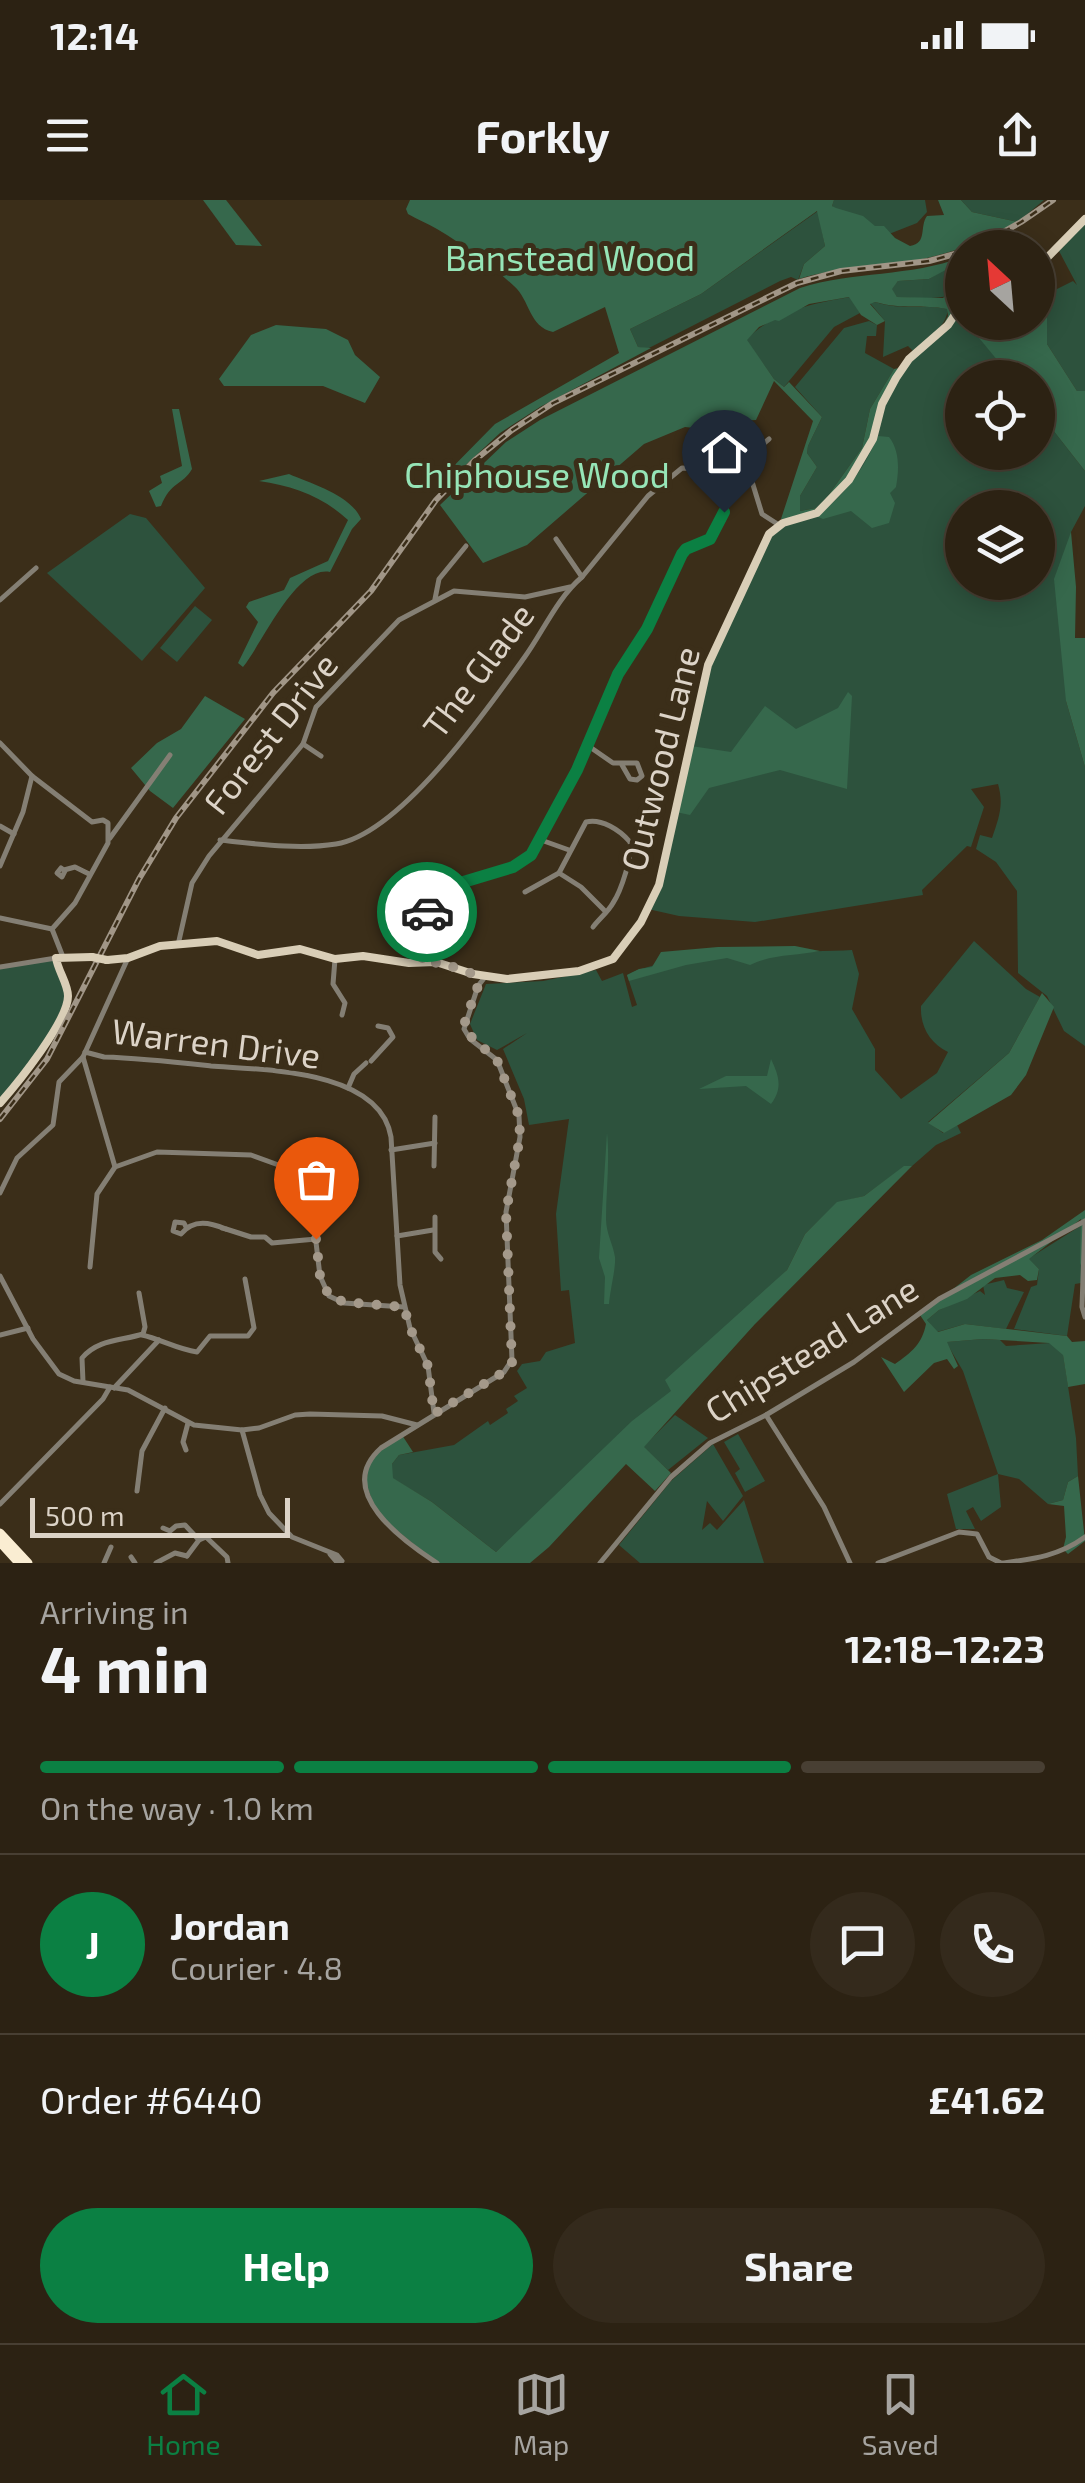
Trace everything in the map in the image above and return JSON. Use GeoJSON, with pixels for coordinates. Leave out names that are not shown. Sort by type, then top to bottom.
{"type":"FeatureCollection","features":[{"type":"Feature","properties":{"kind":"highway"},"geometry":{"type":"LineString","coordinates":[[0,1533],[28,1563]]}},
{"type":"Feature","properties":{"kind":"highway"},"geometry":{"type":"LineString","coordinates":[[0,1542],[19,1563]]}},
{"type":"Feature","properties":{"kind":"main road"},"geometry":{"type":"LineString","coordinates":[[1055,249],[1085,219]]}},
{"type":"Feature","properties":{"kind":"main road"},"geometry":{"type":"LineString","coordinates":[[779,525],[817,513],[849,480],[873,439],[882,404],[896,378],[909,358],[945,328]]}},
{"type":"Feature","properties":{"kind":"main road","name":"Outwood Lane"},"geometry":{"type":"LineString","coordinates":[[60,958],[128,958],[160,946],[225,942],[258,955],[302,950],[334,959],[363,956],[442,963],[485,977],[520,978],[565,973],[617,956],[656,893],[708,665],[770,534],[779,525]]}},
{"type":"Feature","properties":{"kind":"main road"},"geometry":{"type":"LineString","coordinates":[[0,1103],[33,1063],[65,1007],[68,994],[59,975],[60,958]]}},
{"type":"Feature","properties":{"kind":"street"},"geometry":{"type":"LineString","coordinates":[[769,439],[750,455],[750,475],[762,514],[779,525]]}},
{"type":"Feature","properties":{"kind":"street","name":"The Glade"},"geometry":{"type":"LineString","coordinates":[[220,840],[337,844],[382,824],[439,766],[500,692],[570,587],[637,509],[677,470],[691,467],[742,472]]}},
{"type":"Feature","properties":{"kind":"street"},"geometry":{"type":"LineString","coordinates":[[422,962],[428,905],[434,892],[518,865],[531,855],[618,674],[647,629],[682,554],[713,536],[742,472],[750,475]]}},
{"type":"Feature","properties":{"kind":"street"},"geometry":{"type":"LineString","coordinates":[[556,539],[582,577]]}},
{"type":"Feature","properties":{"kind":"street"},"geometry":{"type":"LineString","coordinates":[[435,599],[439,579],[466,546]]}},
{"type":"Feature","properties":{"kind":"street"},"geometry":{"type":"LineString","coordinates":[[0,600],[36,568]]}},
{"type":"Feature","properties":{"kind":"street","name":"Forest Drive"},"geometry":{"type":"LineString","coordinates":[[178,945],[192,883],[220,840],[303,744],[316,707],[326,694],[399,620],[454,592],[525,598],[570,587]]}},
{"type":"Feature","properties":{"kind":"street"},"geometry":{"type":"LineString","coordinates":[[548,594],[558,606]]}},
{"type":"Feature","properties":{"kind":"street"},"geometry":{"type":"LineString","coordinates":[[0,743],[32,776],[92,822],[106,821],[109,840]]}},
{"type":"Feature","properties":{"kind":"street"},"geometry":{"type":"LineString","coordinates":[[303,744],[322,756]]}},
{"type":"Feature","properties":{"kind":"street"},"geometry":{"type":"LineString","coordinates":[[587,745],[622,766]]}},
{"type":"Feature","properties":{"kind":"street"},"geometry":{"type":"LineString","coordinates":[[52,929],[75,903],[109,840],[170,756]]}},
{"type":"Feature","properties":{"kind":"street"},"geometry":{"type":"LineString","coordinates":[[0,866],[32,776]]}},
{"type":"Feature","properties":{"kind":"street"},"geometry":{"type":"LineString","coordinates":[[524,892],[559,873],[588,820],[618,830],[630,842],[632,856],[614,900],[594,927]]}},
{"type":"Feature","properties":{"kind":"street"},"geometry":{"type":"LineString","coordinates":[[0,826],[14,834]]}},
{"type":"Feature","properties":{"kind":"street"},"geometry":{"type":"LineString","coordinates":[[540,840],[569,850]]}},
{"type":"Feature","properties":{"kind":"street"},"geometry":{"type":"LineString","coordinates":[[64,870],[72,866],[89,874]]}},
{"type":"Feature","properties":{"kind":"street"},"geometry":{"type":"LineString","coordinates":[[559,873],[581,887],[604,910]]}},
{"type":"Feature","properties":{"kind":"street"},"geometry":{"type":"LineString","coordinates":[[0,918],[52,929]]}},
{"type":"Feature","properties":{"kind":"street"},"geometry":{"type":"LineString","coordinates":[[0,967],[60,958],[52,929]]}},
{"type":"Feature","properties":{"kind":"street"},"geometry":{"type":"LineString","coordinates":[[0,1193],[17,1158],[53,1125],[59,1082],[84,1055],[128,958]]}},
{"type":"Feature","properties":{"kind":"street"},"geometry":{"type":"LineString","coordinates":[[334,959],[333,984],[345,1002],[342,1015]]}},
{"type":"Feature","properties":{"kind":"street"},"geometry":{"type":"LineString","coordinates":[[473,974],[478,986]]}},
{"type":"Feature","properties":{"kind":"street"},"geometry":{"type":"LineString","coordinates":[[437,1563],[397,1535],[377,1514],[368,1498],[367,1470],[370,1459],[381,1448],[504,1372],[513,1356],[506,1212],[520,1129],[516,1104],[497,1060],[470,1039],[464,1029],[478,986],[485,977]]}},
{"type":"Feature","properties":{"kind":"street"},"geometry":{"type":"LineString","coordinates":[[348,1088],[354,1074],[393,1037],[388,1028],[378,1026]]}},
{"type":"Feature","properties":{"kind":"street"},"geometry":{"type":"LineString","coordinates":[[84,1055],[115,1167]]}},
{"type":"Feature","properties":{"kind":"street","name":"Warren Drive"},"geometry":{"type":"LineString","coordinates":[[84,1055],[301,1074],[348,1088],[384,1114],[389,1124],[404,1307],[428,1366],[434,1414]]}},
{"type":"Feature","properties":{"kind":"street"},"geometry":{"type":"LineString","coordinates":[[434,1166],[436,1117]]}},
{"type":"Feature","properties":{"kind":"street"},"geometry":{"type":"LineString","coordinates":[[391,1150],[435,1143]]}},
{"type":"Feature","properties":{"kind":"street"},"geometry":{"type":"LineString","coordinates":[[90,1267],[97,1194],[115,1167],[157,1152],[251,1155],[273,1161],[297,1177],[308,1194],[320,1276],[329,1296],[344,1302],[404,1307]]}},
{"type":"Feature","properties":{"kind":"street"},"geometry":{"type":"LineString","coordinates":[[434,1217],[435,1252],[442,1260]]}},
{"type":"Feature","properties":{"kind":"street"},"geometry":{"type":"LineString","coordinates":[[1085,1220],[1085,1316]]}},
{"type":"Feature","properties":{"kind":"street","name":"Chipstead Lane"},"geometry":{"type":"LineString","coordinates":[[600,1563],[671,1477],[710,1444],[766,1416],[854,1362],[939,1299],[1085,1220]]}},
{"type":"Feature","properties":{"kind":"street"},"geometry":{"type":"LineString","coordinates":[[186,1227],[205,1221],[244,1236],[265,1237],[272,1243],[316,1239]]}},
{"type":"Feature","properties":{"kind":"street"},"geometry":{"type":"LineString","coordinates":[[396,1236],[434,1230]]}},
{"type":"Feature","properties":{"kind":"street"},"geometry":{"type":"LineString","coordinates":[[0,1276],[59,1374],[128,1390],[188,1423],[214,1430],[242,1430],[302,1414],[382,1416],[417,1425]]}},
{"type":"Feature","properties":{"kind":"street"},"geometry":{"type":"LineString","coordinates":[[84,1382],[82,1358],[89,1350],[124,1336],[142,1335],[198,1352],[210,1336],[248,1336],[254,1328],[245,1279]]}},
{"type":"Feature","properties":{"kind":"street"},"geometry":{"type":"LineString","coordinates":[[248,1297],[257,1295]]}},
{"type":"Feature","properties":{"kind":"street"},"geometry":{"type":"LineString","coordinates":[[142,1298],[142,1335]]}},
{"type":"Feature","properties":{"kind":"street"},"geometry":{"type":"LineString","coordinates":[[0,1335],[28,1328]]}},
{"type":"Feature","properties":{"kind":"street"},"geometry":{"type":"LineString","coordinates":[[0,1504],[159,1340]]}},
{"type":"Feature","properties":{"kind":"street"},"geometry":{"type":"LineString","coordinates":[[137,1491],[142,1451],[165,1408]]}},
{"type":"Feature","properties":{"kind":"street"},"geometry":{"type":"LineString","coordinates":[[766,1416],[824,1507],[850,1563]]}},
{"type":"Feature","properties":{"kind":"street"},"geometry":{"type":"LineString","coordinates":[[186,1450],[183,1442],[188,1423]]}},
{"type":"Feature","properties":{"kind":"street"},"geometry":{"type":"LineString","coordinates":[[242,1430],[264,1507],[288,1535],[339,1556],[343,1562]]}},
{"type":"Feature","properties":{"kind":"street"},"geometry":{"type":"LineString","coordinates":[[163,1528],[170,1531],[185,1526],[199,1540]]}},
{"type":"Feature","properties":{"kind":"street"},"geometry":{"type":"LineString","coordinates":[[878,1563],[958,1532],[978,1534],[989,1557],[1002,1563],[1030,1562],[1069,1548],[1085,1537]]}},
{"type":"Feature","properties":{"kind":"street"},"geometry":{"type":"LineString","coordinates":[[187,1556],[199,1540],[209,1538],[228,1563]]}},
{"type":"Feature","properties":{"kind":"street"},"geometry":{"type":"LineString","coordinates":[[104,1563],[111,1547]]}},
{"type":"Feature","properties":{"kind":"street"},"geometry":{"type":"LineString","coordinates":[[156,1563],[174,1552],[187,1556],[193,1563]]}},
{"type":"Feature","properties":{"kind":"green space"},"geometry":{"type":"Polygon","coordinates":[[[203,200],[226,200],[262,246],[236,245],[203,200]]]}},
{"type":"Feature","properties":{"kind":"green space","name":"Banstead Wood"},"geometry":{"type":"Polygon","coordinates":[[[410,200],[834,200],[832,206],[863,216],[875,226],[884,226],[910,246],[919,242],[927,216],[944,215],[938,200],[961,200],[972,212],[1018,222],[1002,230],[945,230],[942,254],[799,279],[804,264],[825,246],[817,211],[701,294],[630,329],[638,347],[651,348],[540,407],[500,433],[440,489],[436,484],[495,424],[619,353],[605,307],[553,332],[545,329],[534,319],[519,292],[496,270],[447,235],[408,214],[410,200]]]}},
{"type":"Feature","properties":{"kind":"green space"},"geometry":{"type":"Polygon","coordinates":[[[834,200],[925,200],[927,212],[917,223],[889,234],[836,209],[832,206],[834,200]]]}},
{"type":"Feature","properties":{"kind":"green space"},"geometry":{"type":"Polygon","coordinates":[[[961,200],[1044,200],[1018,222],[972,212],[961,200]]]}},
{"type":"Feature","properties":{"kind":"green space"},"geometry":{"type":"Polygon","coordinates":[[[818,211],[825,246],[804,264],[798,280],[791,277],[780,281],[647,349],[638,347],[630,329],[701,294],[818,211]]]}},
{"type":"Feature","properties":{"kind":"green space"},"geometry":{"type":"Polygon","coordinates":[[[1085,224],[1085,391],[1077,391],[1047,344],[1047,340],[1055,340],[1055,290],[1073,281],[1077,285],[1059,251],[1085,224]]]}},
{"type":"Feature","properties":{"kind":"green space","name":"Chiphouse Wood"},"geometry":{"type":"Polygon","coordinates":[[[945,262],[945,270],[929,279],[898,281],[892,289],[897,297],[945,296],[945,309],[875,302],[870,304],[885,321],[877,325],[861,315],[849,297],[809,304],[759,327],[747,340],[774,379],[784,387],[789,382],[822,417],[808,446],[807,453],[817,467],[800,496],[800,511],[815,508],[804,515],[781,519],[813,421],[774,381],[756,420],[726,422],[722,431],[685,427],[644,444],[527,545],[483,563],[440,505],[506,442],[540,420],[800,288],[945,262]]]}},
{"type":"Feature","properties":{"kind":"green space"},"geometry":{"type":"Polygon","coordinates":[[[945,269],[945,296],[897,297],[891,289],[898,281],[929,279],[945,269]]]}},
{"type":"Feature","properties":{"kind":"green space"},"geometry":{"type":"Polygon","coordinates":[[[850,297],[860,313],[834,327],[784,387],[746,340],[781,316],[850,297]]]}},
{"type":"Feature","properties":{"kind":"green space"},"geometry":{"type":"Polygon","coordinates":[[[870,303],[945,309],[945,318],[913,351],[908,346],[883,357],[885,321],[870,303]]]}},
{"type":"Feature","properties":{"kind":"green space"},"geometry":{"type":"Polygon","coordinates":[[[869,321],[877,325],[876,336],[867,336],[865,353],[894,369],[870,409],[862,448],[825,500],[816,508],[800,511],[800,496],[817,467],[807,453],[808,446],[822,417],[795,387],[844,328],[869,321]]]}},
{"type":"Feature","properties":{"kind":"green space"},"geometry":{"type":"Polygon","coordinates":[[[276,325],[326,329],[348,340],[355,355],[380,377],[365,403],[323,386],[224,386],[219,379],[251,335],[276,325]]]}},
{"type":"Feature","properties":{"kind":"green space"},"geometry":{"type":"Polygon","coordinates":[[[945,328],[945,340],[982,340],[997,360],[945,360],[945,470],[1055,470],[1055,433],[1085,471],[1085,506],[1071,532],[1066,701],[1085,767],[1085,1046],[1064,1031],[1047,996],[1018,973],[1017,891],[996,862],[976,849],[980,835],[992,838],[995,831],[1001,805],[998,784],[971,789],[984,807],[971,847],[967,846],[922,890],[923,895],[755,922],[679,916],[648,909],[656,893],[708,665],[771,536],[786,524],[810,518],[852,480],[878,433],[884,404],[910,361],[945,328]]]}},
{"type":"Feature","properties":{"kind":"green space"},"geometry":{"type":"Polygon","coordinates":[[[981,340],[1047,340],[1077,391],[1085,391],[1085,471],[1055,433],[1055,360],[997,360],[981,340]]]}},
{"type":"Feature","properties":{"kind":"green space"},"geometry":{"type":"Polygon","coordinates":[[[899,368],[857,463],[842,485],[825,503],[817,507],[862,448],[870,409],[894,369],[899,368]]]}},
{"type":"Feature","properties":{"kind":"green space"},"geometry":{"type":"Polygon","coordinates":[[[172,409],[179,409],[192,469],[156,507],[149,491],[162,483],[160,476],[182,466],[172,409]]]}},
{"type":"Feature","properties":{"kind":"green space"},"geometry":{"type":"Polygon","coordinates":[[[878,436],[889,437],[898,461],[896,487],[890,493],[895,503],[889,523],[872,528],[851,511],[823,519],[816,516],[853,481],[878,436]]]}},
{"type":"Feature","properties":{"kind":"green space"},"geometry":{"type":"Polygon","coordinates":[[[289,474],[340,497],[361,519],[330,572],[317,573],[293,593],[243,667],[238,663],[258,622],[246,607],[249,602],[284,590],[290,578],[328,561],[348,520],[306,493],[259,481],[289,474]]]}},
{"type":"Feature","properties":{"kind":"green space"},"geometry":{"type":"Polygon","coordinates":[[[130,514],[146,518],[205,588],[142,661],[47,573],[130,514]]]}},
{"type":"Feature","properties":{"kind":"green space"},"geometry":{"type":"Polygon","coordinates":[[[1071,532],[1075,638],[1085,638],[1085,767],[1066,701],[1055,576],[1071,532]]]}},
{"type":"Feature","properties":{"kind":"green space"},"geometry":{"type":"Polygon","coordinates":[[[195,606],[212,620],[177,662],[160,648],[195,606]]]}},
{"type":"Feature","properties":{"kind":"green space"},"geometry":{"type":"Polygon","coordinates":[[[848,692],[852,696],[847,789],[780,770],[709,788],[690,815],[676,812],[691,746],[731,752],[765,706],[796,729],[838,708],[848,692]]]}},
{"type":"Feature","properties":{"kind":"green space"},"geometry":{"type":"Polygon","coordinates":[[[205,696],[245,719],[173,808],[150,791],[131,768],[157,743],[181,729],[205,696]]]}},
{"type":"Feature","properties":{"kind":"green space"},"geometry":{"type":"Polygon","coordinates":[[[974,941],[1040,997],[1009,1053],[928,1122],[943,1133],[957,1125],[961,1133],[936,1145],[912,1166],[904,1167],[864,1196],[837,1203],[805,1234],[787,1270],[693,1374],[496,1552],[432,1502],[392,1478],[392,1464],[399,1455],[454,1445],[488,1421],[490,1425],[508,1413],[506,1409],[518,1401],[514,1396],[527,1388],[517,1371],[522,1364],[540,1361],[546,1352],[575,1343],[569,1290],[561,1291],[556,1214],[569,1119],[529,1125],[524,1099],[503,1049],[527,1033],[497,1050],[477,1040],[470,1024],[486,984],[543,981],[596,970],[602,981],[623,973],[632,1007],[637,1005],[627,975],[647,967],[704,957],[852,950],[859,974],[852,1009],[875,1049],[875,1070],[901,1099],[937,1073],[948,1052],[927,1034],[921,1006],[974,941]]]}},
{"type":"Feature","properties":{"kind":"green space"},"geometry":{"type":"Polygon","coordinates":[[[795,946],[820,951],[750,965],[727,958],[629,981],[627,975],[652,967],[661,952],[795,946]]]}},
{"type":"Feature","properties":{"kind":"green space"},"geometry":{"type":"Polygon","coordinates":[[[56,958],[68,993],[50,1035],[0,1103],[0,967],[56,958]]]}},
{"type":"Feature","properties":{"kind":"green space"},"geometry":{"type":"Polygon","coordinates":[[[1042,993],[1054,1007],[1026,1075],[1011,1095],[944,1133],[928,1123],[1009,1053],[1042,993]]]}},
{"type":"Feature","properties":{"kind":"green space"},"geometry":{"type":"Polygon","coordinates":[[[771,1059],[779,1082],[771,1104],[746,1086],[699,1089],[726,1076],[767,1076],[771,1059]]]}},
{"type":"Feature","properties":{"kind":"green space"},"geometry":{"type":"Polygon","coordinates":[[[607,1133],[606,1224],[615,1262],[609,1304],[604,1304],[605,1277],[599,1258],[607,1133]]]}},
{"type":"Feature","properties":{"kind":"green space"},"geometry":{"type":"Polygon","coordinates":[[[904,1166],[912,1166],[755,1324],[644,1447],[671,1473],[655,1491],[626,1464],[530,1563],[437,1563],[377,1514],[366,1483],[370,1459],[402,1435],[413,1452],[399,1455],[392,1464],[393,1478],[432,1502],[496,1552],[632,1421],[671,1391],[665,1380],[787,1270],[805,1234],[837,1202],[864,1196],[904,1166]]]}},
{"type":"Feature","properties":{"kind":"green space"},"geometry":{"type":"Polygon","coordinates":[[[1085,1210],[1085,1276],[1080,1263],[1081,1219],[1029,1259],[1039,1269],[1037,1280],[1028,1281],[1020,1275],[995,1278],[967,1299],[939,1310],[927,1320],[938,1332],[965,1324],[1085,1341],[1085,1384],[1068,1387],[1063,1355],[1049,1343],[983,1339],[947,1342],[958,1366],[954,1369],[947,1359],[934,1363],[904,1392],[881,1357],[895,1364],[915,1347],[926,1324],[920,1315],[971,1275],[1042,1240],[1085,1210]]]}},
{"type":"Feature","properties":{"kind":"green space"},"geometry":{"type":"Polygon","coordinates":[[[1082,1225],[1081,1283],[1075,1284],[1067,1336],[1014,1329],[1031,1287],[1037,1285],[1039,1269],[1028,1259],[1082,1225]]]}},
{"type":"Feature","properties":{"kind":"green space"},"geometry":{"type":"Polygon","coordinates":[[[1004,1280],[1007,1288],[1024,1292],[1006,1329],[965,1324],[937,1332],[927,1320],[939,1310],[980,1291],[985,1295],[983,1285],[1004,1280]]]}},
{"type":"Feature","properties":{"kind":"green space"},"geometry":{"type":"Polygon","coordinates":[[[1000,1340],[1006,1346],[1050,1343],[1063,1354],[1078,1476],[1068,1482],[1063,1500],[1048,1504],[1019,1479],[998,1474],[963,1371],[946,1342],[1000,1340]]]}},
{"type":"Feature","properties":{"kind":"green space"},"geometry":{"type":"Polygon","coordinates":[[[675,1415],[708,1438],[668,1470],[643,1447],[675,1415]]]}},
{"type":"Feature","properties":{"kind":"green space"},"geometry":{"type":"Polygon","coordinates":[[[738,1434],[765,1481],[745,1492],[735,1473],[740,1469],[724,1442],[738,1434]]]}},
{"type":"Feature","properties":{"kind":"green space"},"geometry":{"type":"Polygon","coordinates":[[[713,1444],[743,1496],[723,1521],[707,1501],[702,1530],[710,1523],[717,1530],[744,1500],[764,1563],[640,1563],[619,1545],[671,1481],[713,1444]]]}},
{"type":"Feature","properties":{"kind":"green space"},"geometry":{"type":"Polygon","coordinates":[[[998,1474],[1001,1507],[981,1521],[973,1507],[966,1511],[975,1529],[956,1529],[947,1494],[998,1474]]]}},
{"type":"Feature","properties":{"kind":"green space"},"geometry":{"type":"Polygon","coordinates":[[[1078,1476],[1085,1541],[1068,1554],[1063,1549],[1064,1506],[1048,1504],[1063,1500],[1068,1482],[1078,1476]]]}},
{"type":"Feature","properties":{"kind":"railway"},"geometry":{"type":"LineString","coordinates":[[1007,230],[1053,200]]}},
{"type":"Feature","properties":{"kind":"railway"},"geometry":{"type":"LineString","coordinates":[[0,1119],[47,1059],[139,879],[176,818],[273,693],[371,591],[436,500],[475,460],[553,403],[797,283],[841,271],[945,257]]}},
{"type":"Feature","properties":{"kind":"way so far"},"geometry":{"type":"LineString","coordinates":[[316,1239],[320,1276],[329,1296],[344,1302],[404,1307],[428,1366],[434,1414],[504,1372],[512,1363],[506,1212],[520,1137],[519,1116],[497,1060],[466,1032],[465,1021],[478,986],[473,974],[448,964],[422,962],[427,912]]}},
{"type":"Feature","properties":{"kind":"route"},"geometry":{"type":"LineString","coordinates":[[427,912],[434,892],[513,867],[531,855],[577,770],[626,658],[647,629],[682,554],[710,539],[724,512]]}}]}
